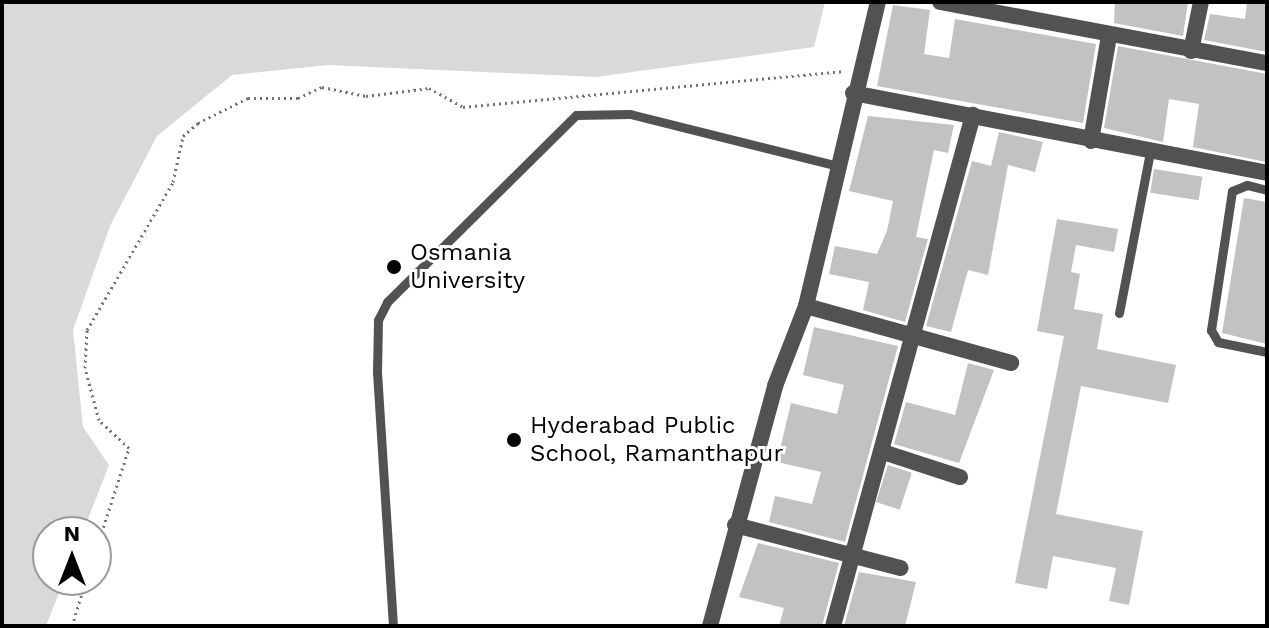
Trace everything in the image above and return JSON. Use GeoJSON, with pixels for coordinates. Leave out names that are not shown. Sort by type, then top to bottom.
{"type":"FeatureCollection","features":[{"type":"Feature","properties":{"kind":"street"},"geometry":{"type":"LineString","coordinates":[[710,626],[735,525],[806,306],[834,165],[878,2]]}},
{"type":"Feature","properties":{"kind":"street"},"geometry":{"type":"LineString","coordinates":[[940,2],[1109,36],[1267,63]]}},
{"type":"Feature","properties":{"kind":"street"},"geometry":{"type":"LineString","coordinates":[[1191,51],[1201,2]]}},
{"type":"Feature","properties":{"kind":"street"},"geometry":{"type":"LineString","coordinates":[[1091,141],[1109,36]]}},
{"type":"Feature","properties":{"kind":"street"},"geometry":{"type":"LineString","coordinates":[[853,93],[1267,173]]}},
{"type":"Feature","properties":{"kind":"street"},"geometry":{"type":"LineString","coordinates":[[833,626],[973,115]]}},
{"type":"Feature","properties":{"kind":"street"},"geometry":{"type":"LineString","coordinates":[[806,306],[1011,363]]}},
{"type":"Feature","properties":{"kind":"street"},"geometry":{"type":"LineString","coordinates":[[883,452],[960,477]]}},
{"type":"Feature","properties":{"kind":"street"},"geometry":{"type":"LineString","coordinates":[[735,525],[900,568]]}},
{"type":"Feature","properties":{"kind":"lane"},"geometry":{"type":"LineString","coordinates":[[393,626],[377,372],[378,320],[387,302],[576,115],[630,114],[834,165]]}},
{"type":"Feature","properties":{"kind":"lane"},"geometry":{"type":"LineString","coordinates":[[1119,313],[1150,152]]}},
{"type":"Feature","properties":{"kind":"lane"},"geometry":{"type":"LineString","coordinates":[[1267,190],[1247,185],[1232,191],[1211,330],[1218,342],[1267,352]]}},
{"type":"Feature","properties":{"kind":"path"},"geometry":{"type":"LineString","coordinates":[[107,516],[129,448],[99,420],[85,368],[87,330],[173,182],[183,136],[198,123],[248,98],[298,98],[322,87],[366,96],[429,88],[463,107],[844,72],[848,58]]}},
{"type":"Feature","properties":{"kind":"path"},"geometry":{"type":"LineString","coordinates":[[72,626],[81,596]]}},
{"type":"Feature","properties":{"kind":"shaded area"},"geometry":{"type":"Polygon","coordinates":[[[2,2],[825,2],[814,47],[596,77],[328,65],[232,75],[157,136],[110,226],[73,330],[83,427],[109,465],[89,516],[32,516],[32,596],[58,596],[46,626],[2,626],[2,2]]]}},
{"type":"Feature","properties":{"kind":"building"},"geometry":{"type":"Polygon","coordinates":[[[1115,2],[1188,2],[1183,36],[1114,23],[1115,2]]]}},
{"type":"Feature","properties":{"kind":"building"},"geometry":{"type":"Polygon","coordinates":[[[1247,2],[1267,2],[1267,52],[1204,40],[1210,14],[1245,19],[1247,2]]]}},
{"type":"Feature","properties":{"kind":"building"},"geometry":{"type":"Polygon","coordinates":[[[893,5],[930,10],[924,54],[949,58],[955,19],[1096,44],[1083,123],[877,86],[893,5]]]}},
{"type":"Feature","properties":{"kind":"building"},"geometry":{"type":"Polygon","coordinates":[[[1118,46],[1267,74],[1266,162],[1193,147],[1199,104],[1169,99],[1163,142],[1104,128],[1118,46]]]}},
{"type":"Feature","properties":{"kind":"building"},"geometry":{"type":"Polygon","coordinates":[[[868,116],[954,125],[948,153],[934,150],[916,237],[928,239],[905,322],[863,310],[869,282],[829,274],[835,246],[877,254],[887,231],[893,201],[849,191],[868,116]]]}},
{"type":"Feature","properties":{"kind":"building"},"geometry":{"type":"Polygon","coordinates":[[[999,132],[1043,142],[1035,172],[1008,165],[988,275],[968,270],[951,332],[926,326],[972,161],[991,166],[999,132]]]}},
{"type":"Feature","properties":{"kind":"building"},"geometry":{"type":"Polygon","coordinates":[[[1154,169],[1202,177],[1199,200],[1150,193],[1154,169]]]}},
{"type":"Feature","properties":{"kind":"building"},"geometry":{"type":"Polygon","coordinates":[[[1244,198],[1267,202],[1267,344],[1222,333],[1244,198]]]}},
{"type":"Feature","properties":{"kind":"building"},"geometry":{"type":"Polygon","coordinates":[[[1057,219],[1118,229],[1114,252],[1076,245],[1071,272],[1080,274],[1074,309],[1103,314],[1097,349],[1176,365],[1168,403],[1081,386],[1056,514],[1143,531],[1129,605],[1109,601],[1116,568],[1053,556],[1047,589],[1015,583],[1064,336],[1037,331],[1057,219]]]}},
{"type":"Feature","properties":{"kind":"building"},"geometry":{"type":"Polygon","coordinates":[[[814,327],[898,346],[845,542],[769,522],[775,496],[812,504],[821,472],[777,462],[791,403],[837,414],[844,385],[803,375],[814,327]]]}},
{"type":"Feature","properties":{"kind":"building"},"geometry":{"type":"Polygon","coordinates":[[[968,363],[994,370],[959,463],[894,444],[906,402],[955,415],[968,363]]]}},
{"type":"Feature","properties":{"kind":"building"},"geometry":{"type":"Polygon","coordinates":[[[888,465],[912,473],[900,510],[876,502],[888,465]]]}},
{"type":"Feature","properties":{"kind":"building"},"geometry":{"type":"Polygon","coordinates":[[[758,543],[839,563],[822,626],[779,626],[784,608],[739,597],[758,543]]]}},
{"type":"Feature","properties":{"kind":"building"},"geometry":{"type":"Polygon","coordinates":[[[859,572],[916,582],[905,626],[844,626],[859,572]]]}},
{"type":"Feature","properties":{"kind":"place","name":"Osmania University"},"geometry":{"type":"Point","coordinates":[394,267]}},
{"type":"Feature","properties":{"kind":"place","name":"Hyderabad Public School, Ramanthapur"},"geometry":{"type":"Point","coordinates":[514,440]}}]}
